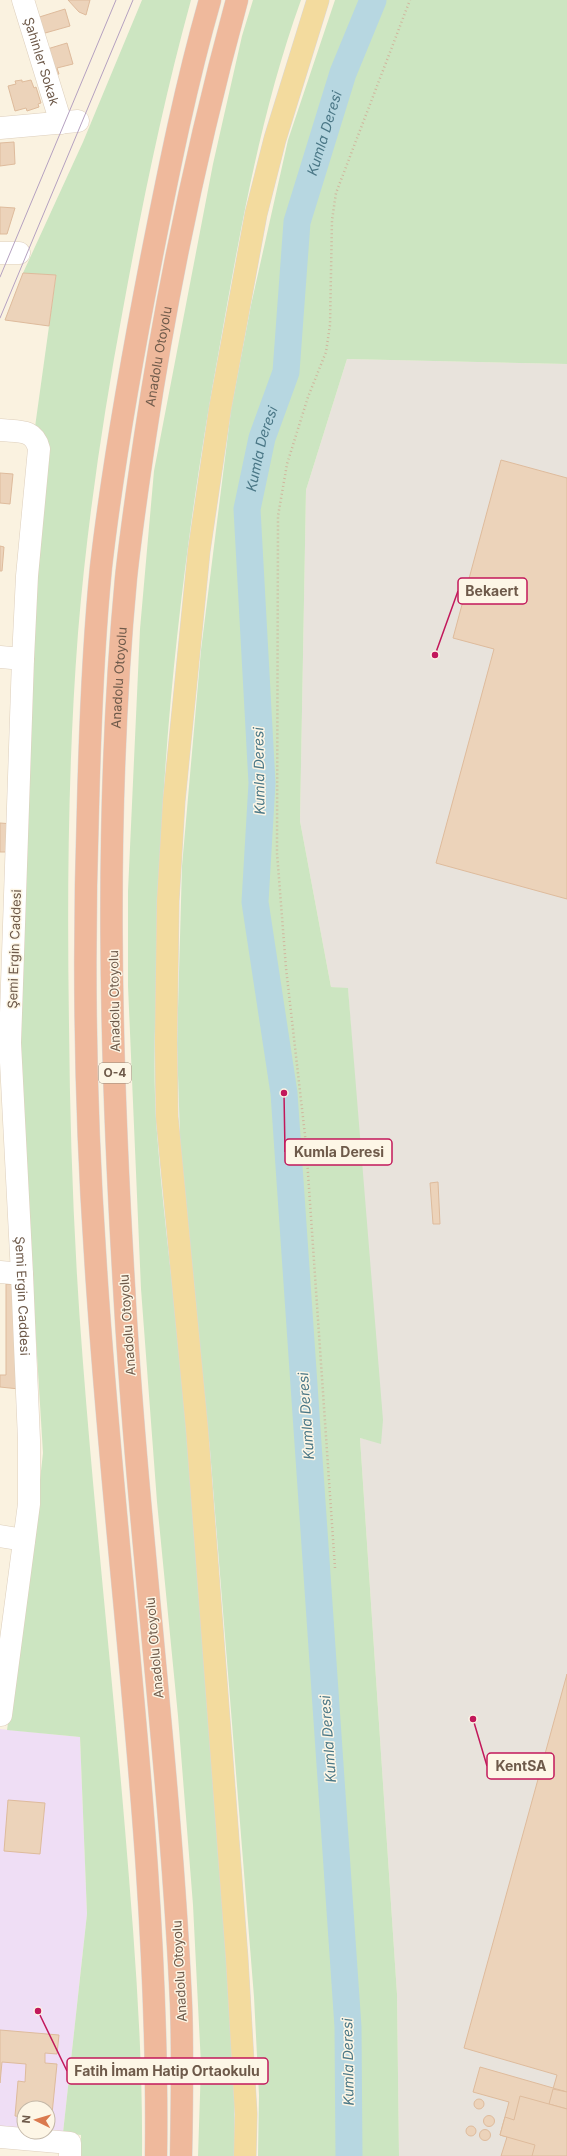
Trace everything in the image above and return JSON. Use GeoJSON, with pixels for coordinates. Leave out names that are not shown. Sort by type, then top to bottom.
{"type":"FeatureCollection","features":[{"type":"Feature","properties":{"kind":"highway","name":"Anadolu Otoyolu"},"geometry":{"type":"LineString","coordinates":[[156,2156],[157,2066],[149,1908],[94,1252],[89,1142],[85,890],[95,636],[112,486],[132,357],[168,172],[198,42],[210,0]]}},
{"type":"Feature","properties":{"kind":"highway","name":"Anadolu Otoyolu"},"geometry":{"type":"LineString","coordinates":[[181,2156],[181,2008],[175,1905],[138,1476],[124,1290],[117,1153],[112,893],[116,719],[126,574],[137,489],[160,346],[198,158],[237,0]]}},
{"type":"Feature","properties":{"kind":"main road"},"geometry":{"type":"LineString","coordinates":[[245,2156],[246,2114],[237,1959],[197,1429],[167,1117],[166,1041],[168,901],[174,801],[199,551],[220,409],[256,214],[275,138],[318,0]]}},
{"type":"Feature","properties":{"kind":"street","name":"Şahinler Sokak"},"geometry":{"type":"LineString","coordinates":[[0,128],[69,122],[23,0]]}},
{"type":"Feature","properties":{"kind":"street","name":"Şemi Ergin Caddesi"},"geometry":{"type":"LineString","coordinates":[[0,430],[32,434],[37,440],[40,449],[27,576],[23,659],[8,876],[5,1043],[22,1274],[29,1440],[28,1504],[24,1540],[3,1670],[1,1714]]}},
{"type":"Feature","properties":{"kind":"street"},"geometry":{"type":"LineString","coordinates":[[0,657],[23,659]]}},
{"type":"Feature","properties":{"kind":"street"},"geometry":{"type":"LineString","coordinates":[[0,1272],[22,1274]]}},
{"type":"Feature","properties":{"kind":"street"},"geometry":{"type":"LineString","coordinates":[[0,1536],[24,1540]]}},
{"type":"Feature","properties":{"kind":"street"},"geometry":{"type":"LineString","coordinates":[[0,2136],[70,2150]]}},
{"type":"Feature","properties":{"kind":"path"},"geometry":{"type":"LineString","coordinates":[[335,1568],[306,1144],[286,968],[277,853],[278,516],[287,464],[308,397],[326,352],[330,325],[332,220],[336,193],[410,0]]}},
{"type":"Feature","properties":{"kind":"shaded area"},"geometry":{"type":"Polygon","coordinates":[[[347,359],[567,364],[567,2156],[399,2156],[397,1994],[360,1438],[381,1443],[348,989],[331,987],[300,821],[306,490],[347,359]]]}},
{"type":"Feature","properties":{"kind":"shaded area"},"geometry":{"type":"Polygon","coordinates":[[[0,1729],[80,1737],[87,1914],[63,2133],[56,2132],[56,2100],[16,2100],[16,2129],[0,2128],[0,1729]]]}},
{"type":"Feature","properties":{"kind":"green space"},"geometry":{"type":"Polygon","coordinates":[[[142,0],[191,0],[162,115],[138,231],[123,309],[96,470],[78,633],[72,731],[69,829],[68,976],[70,1110],[77,1278],[98,1538],[132,1911],[141,2074],[142,2156],[81,2156],[81,2135],[63,2133],[87,1914],[80,1737],[7,1730],[28,1588],[43,1453],[18,1045],[35,427],[56,276],[23,273],[83,142],[142,0]]]}},
{"type":"Feature","properties":{"kind":"green space"},"geometry":{"type":"Polygon","coordinates":[[[253,0],[301,0],[274,86],[252,174],[206,424],[176,647],[163,797],[157,947],[155,1063],[157,1133],[178,1339],[193,1514],[227,1970],[234,2090],[234,2156],[198,2156],[201,2065],[193,1905],[178,1716],[157,1502],[141,1289],[128,986],[128,891],[140,629],[154,471],[213,164],[242,36],[253,0]]]}},
{"type":"Feature","properties":{"kind":"green space"},"geometry":{"type":"Polygon","coordinates":[[[335,0],[567,0],[567,364],[347,359],[306,490],[300,821],[331,987],[348,988],[383,1420],[381,1444],[360,1438],[397,1994],[399,2156],[258,2156],[259,2095],[254,1997],[210,1450],[181,1168],[177,1044],[182,866],[201,650],[231,410],[251,305],[288,140],[335,0]]]}},
{"type":"Feature","properties":{"kind":"building"},"geometry":{"type":"Polygon","coordinates":[[[68,0],[90,0],[86,15],[79,12],[68,0]]]}},
{"type":"Feature","properties":{"kind":"building"},"geometry":{"type":"Polygon","coordinates":[[[65,9],[70,26],[38,35],[33,19],[65,9]]]}},
{"type":"Feature","properties":{"kind":"building"},"geometry":{"type":"Polygon","coordinates":[[[67,43],[73,64],[57,68],[59,74],[51,76],[44,50],[67,43]]]}},
{"type":"Feature","properties":{"kind":"building"},"geometry":{"type":"Polygon","coordinates":[[[22,80],[22,82],[31,80],[34,88],[36,87],[41,103],[38,104],[39,107],[27,111],[26,108],[15,111],[8,86],[16,84],[15,81],[22,80]]]}},
{"type":"Feature","properties":{"kind":"building"},"geometry":{"type":"Polygon","coordinates":[[[14,142],[15,164],[0,166],[0,143],[14,142]]]}},
{"type":"Feature","properties":{"kind":"building"},"geometry":{"type":"Polygon","coordinates":[[[0,207],[15,208],[7,234],[0,234],[0,207]]]}},
{"type":"Feature","properties":{"kind":"building"},"geometry":{"type":"Polygon","coordinates":[[[23,273],[56,275],[49,326],[5,320],[23,273]]]}},
{"type":"Feature","properties":{"kind":"building"},"geometry":{"type":"Polygon","coordinates":[[[501,460],[567,478],[567,899],[436,863],[494,649],[453,638],[501,460]]]}},
{"type":"Feature","properties":{"kind":"building"},"geometry":{"type":"Polygon","coordinates":[[[0,473],[13,474],[10,504],[0,503],[0,473]]]}},
{"type":"Feature","properties":{"kind":"building"},"geometry":{"type":"Polygon","coordinates":[[[0,546],[4,547],[2,571],[0,571],[0,546]]]}},
{"type":"Feature","properties":{"kind":"building"},"geometry":{"type":"Polygon","coordinates":[[[0,823],[13,824],[12,852],[0,852],[0,823]]]}},
{"type":"Feature","properties":{"kind":"building"},"geometry":{"type":"Polygon","coordinates":[[[438,1182],[440,1224],[433,1224],[430,1183],[438,1182]]]}},
{"type":"Feature","properties":{"kind":"building"},"geometry":{"type":"Polygon","coordinates":[[[6,1284],[18,1285],[19,1389],[0,1387],[0,1375],[6,1375],[6,1284]]]}},
{"type":"Feature","properties":{"kind":"building"},"geometry":{"type":"Polygon","coordinates":[[[567,1674],[567,2092],[553,2089],[557,2075],[464,2048],[567,1674]]]}},
{"type":"Feature","properties":{"kind":"building"},"geometry":{"type":"Polygon","coordinates":[[[8,1800],[45,1803],[40,1854],[4,1851],[8,1800]]]}},
{"type":"Feature","properties":{"kind":"building"},"geometry":{"type":"Polygon","coordinates":[[[0,2030],[59,2035],[57,2054],[45,2053],[45,2063],[57,2064],[53,2100],[16,2100],[18,2081],[25,2082],[26,2064],[2,2062],[0,2083],[0,2030]]]}},
{"type":"Feature","properties":{"kind":"building"},"geometry":{"type":"Polygon","coordinates":[[[480,2067],[567,2092],[567,2156],[501,2156],[507,2137],[500,2135],[509,2102],[473,2092],[480,2067]]]}},
{"type":"Feature","properties":{"kind":"building"},"geometry":{"type":"Polygon","coordinates":[[[553,2089],[567,2092],[567,2109],[549,2104],[553,2089]]]}},
{"type":"Feature","properties":{"kind":"building"},"geometry":{"type":"Polygon","coordinates":[[[520,2096],[567,2109],[567,2156],[532,2156],[535,2145],[500,2135],[505,2117],[514,2120],[520,2096]]]}},
{"type":"Feature","properties":{"kind":"building"},"geometry":{"type":"Polygon","coordinates":[[[477,2099],[481,2099],[484,2104],[481,2109],[477,2109],[474,2106],[474,2102],[477,2099]]]}},
{"type":"Feature","properties":{"kind":"building"},"geometry":{"type":"Polygon","coordinates":[[[489,2115],[493,2117],[495,2121],[493,2125],[489,2127],[485,2125],[483,2121],[485,2117],[489,2115]]]}},
{"type":"Feature","properties":{"kind":"building"},"geometry":{"type":"Polygon","coordinates":[[[469,2126],[473,2126],[475,2127],[475,2135],[469,2136],[466,2133],[466,2129],[469,2126]]]}},
{"type":"Feature","properties":{"kind":"building"},"geometry":{"type":"Polygon","coordinates":[[[483,2130],[487,2130],[489,2131],[489,2139],[483,2140],[480,2137],[480,2133],[483,2130]]]}},
{"type":"Feature","properties":{"kind":"waterway","name":"Kumla Deresi"},"geometry":{"type":"LineString","coordinates":[[349,2156],[348,2027],[284,1093],[255,902],[262,783],[247,509],[262,438],[286,372],[297,222],[343,73],[373,0]]}},
{"type":"Feature","properties":{"kind":"tram line"},"geometry":{"type":"LineString","coordinates":[[0,277],[116,0]]}},
{"type":"Feature","properties":{"kind":"tram line"},"geometry":{"type":"LineString","coordinates":[[0,318],[133,0]]}},
{"type":"Feature","properties":{"kind":"place","name":"Bekaert"},"geometry":{"type":"Point","coordinates":[435,655]}},
{"type":"Feature","properties":{"kind":"place","name":"Kumla Deresi"},"geometry":{"type":"Point","coordinates":[284,1093]}},
{"type":"Feature","properties":{"kind":"place","name":"KentSA"},"geometry":{"type":"Point","coordinates":[473,1719]}},
{"type":"Feature","properties":{"kind":"place","name":"Fatih İmam Hatip Ortaokulu"},"geometry":{"type":"Point","coordinates":[38,2011]}}]}
